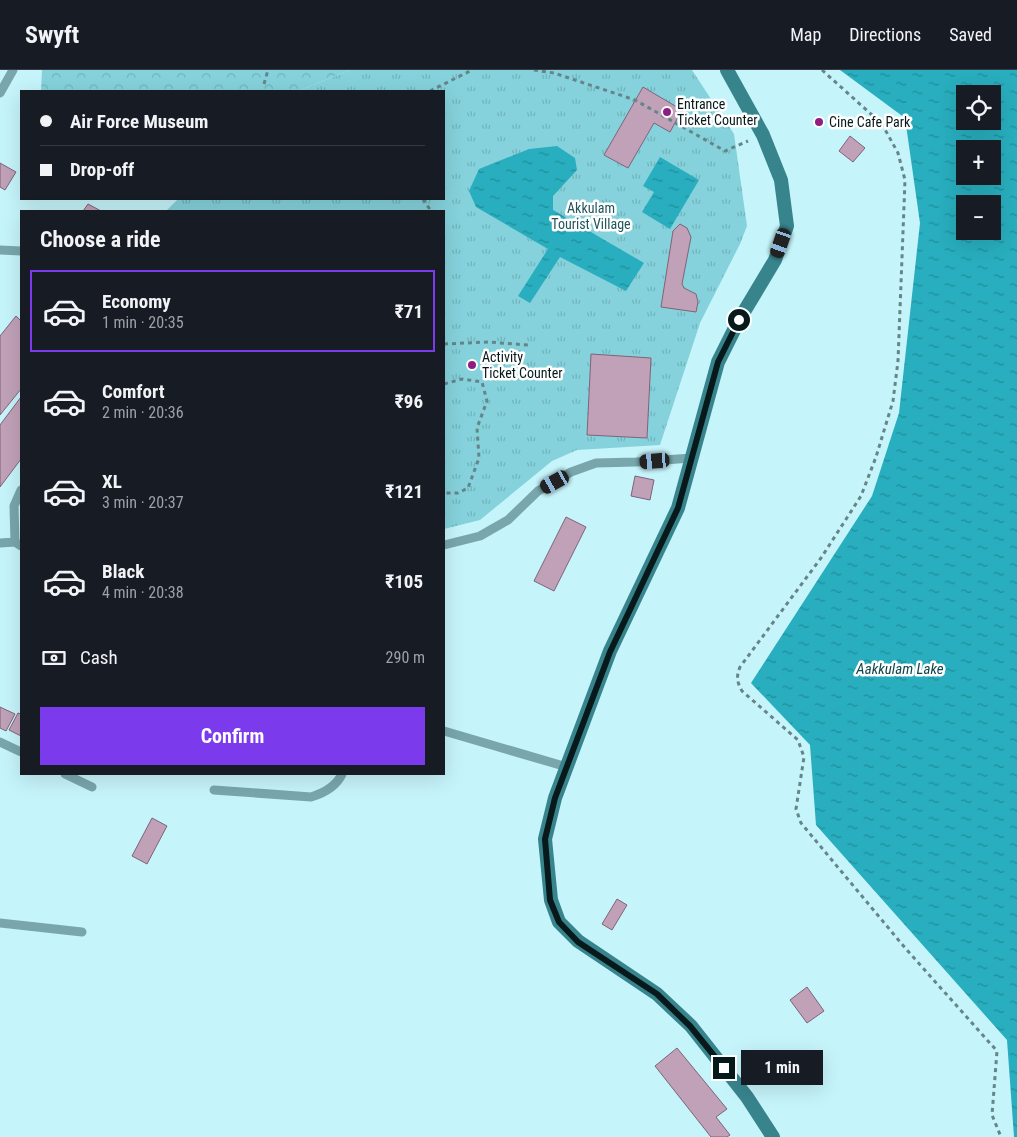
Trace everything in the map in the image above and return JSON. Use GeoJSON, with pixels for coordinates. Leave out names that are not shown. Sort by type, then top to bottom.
{"type":"FeatureCollection","features":[{"type":"Feature","properties":{"kind":"main road"},"geometry":{"type":"LineString","coordinates":[[727,70],[762,135],[781,180],[787,226],[775,260],[739,320],[718,362],[678,508],[610,652],[555,798],[545,839],[550,900],[559,922],[578,942],[657,994],[690,1026],[747,1097],[773,1137]]}},
{"type":"Feature","properties":{"kind":"lane"},"geometry":{"type":"LineString","coordinates":[[0,92],[13,70]]}},
{"type":"Feature","properties":{"kind":"lane"},"geometry":{"type":"LineString","coordinates":[[0,250],[20,251]]}},
{"type":"Feature","properties":{"kind":"lane"},"geometry":{"type":"LineString","coordinates":[[445,545],[480,536],[508,520],[538,491],[571,472],[596,463],[692,458]]}},
{"type":"Feature","properties":{"kind":"lane"},"geometry":{"type":"LineString","coordinates":[[0,543],[18,544],[14,506],[20,492]]}},
{"type":"Feature","properties":{"kind":"lane"},"geometry":{"type":"LineString","coordinates":[[445,731],[567,766]]}},
{"type":"Feature","properties":{"kind":"lane"},"geometry":{"type":"LineString","coordinates":[[0,742],[20,752]]}},
{"type":"Feature","properties":{"kind":"lane"},"geometry":{"type":"LineString","coordinates":[[67,775],[92,787]]}},
{"type":"Feature","properties":{"kind":"lane"},"geometry":{"type":"LineString","coordinates":[[214,790],[311,797],[323,793],[340,779],[342,775]]}},
{"type":"Feature","properties":{"kind":"lane"},"geometry":{"type":"LineString","coordinates":[[0,923],[82,932]]}},
{"type":"Feature","properties":{"kind":"path"},"geometry":{"type":"LineString","coordinates":[[264,84],[268,70]]}},
{"type":"Feature","properties":{"kind":"path"},"geometry":{"type":"LineString","coordinates":[[432,90],[472,70]]}},
{"type":"Feature","properties":{"kind":"path"},"geometry":{"type":"LineString","coordinates":[[534,70],[554,72],[635,100],[725,151],[762,135]]}},
{"type":"Feature","properties":{"kind":"path"},"geometry":{"type":"LineString","coordinates":[[822,70],[882,124],[898,154],[905,180],[898,362],[893,401],[876,457],[861,496],[821,558],[740,667],[737,675],[738,682],[742,691],[798,740],[804,757],[796,809],[801,823],[906,949],[997,1051],[992,1115],[1001,1137]]}},
{"type":"Feature","properties":{"kind":"path"},"geometry":{"type":"LineString","coordinates":[[445,344],[488,342],[528,345]]}},
{"type":"Feature","properties":{"kind":"path"},"geometry":{"type":"LineString","coordinates":[[445,384],[462,379],[482,382],[486,401],[477,428],[479,458],[468,488],[458,493],[445,492]]}},
{"type":"Feature","properties":{"kind":"green space"},"geometry":{"type":"Polygon","coordinates":[[[42,70],[350,70],[300,90],[41,90],[42,70]]]}},
{"type":"Feature","properties":{"kind":"green space","name":"Akkulam Tourist Village"},"geometry":{"type":"Polygon","coordinates":[[[350,70],[692,70],[734,134],[747,226],[740,244],[700,323],[660,445],[577,450],[552,461],[480,520],[445,529],[445,210],[167,210],[177,200],[445,200],[445,90],[300,90],[350,70]]]}},
{"type":"Feature","properties":{"kind":"water","name":"Aakkulam Lake"},"geometry":{"type":"Polygon","coordinates":[[[840,70],[1017,70],[1017,1137],[1014,1137],[1007,1040],[816,825],[810,745],[751,683],[872,496],[899,413],[920,223],[905,118],[840,70]]]}},
{"type":"Feature","properties":{"kind":"water"},"geometry":{"type":"Polygon","coordinates":[[[557,146],[575,158],[577,170],[553,196],[553,210],[644,263],[626,291],[560,257],[530,303],[518,296],[548,249],[476,207],[469,191],[479,169],[529,149],[557,146]]]}},
{"type":"Feature","properties":{"kind":"water"},"geometry":{"type":"Polygon","coordinates":[[[660,157],[699,180],[670,229],[642,212],[654,192],[643,186],[660,157]]]}},
{"type":"Feature","properties":{"kind":"building"},"geometry":{"type":"Polygon","coordinates":[[[643,87],[682,110],[670,132],[654,123],[628,168],[604,155],[643,87]]]}},
{"type":"Feature","properties":{"kind":"building"},"geometry":{"type":"Polygon","coordinates":[[[850,136],[865,148],[853,162],[839,151],[850,136]]]}},
{"type":"Feature","properties":{"kind":"building"},"geometry":{"type":"Polygon","coordinates":[[[0,163],[16,172],[5,190],[0,187],[0,163]]]}},
{"type":"Feature","properties":{"kind":"building"},"geometry":{"type":"Polygon","coordinates":[[[88,204],[99,210],[84,210],[88,204]]]}},
{"type":"Feature","properties":{"kind":"building"},"geometry":{"type":"Polygon","coordinates":[[[680,224],[687,228],[691,237],[682,284],[684,288],[696,294],[698,302],[696,312],[661,307],[673,231],[680,224]]]}},
{"type":"Feature","properties":{"kind":"building"},"geometry":{"type":"Polygon","coordinates":[[[16,316],[20,320],[20,390],[0,415],[0,336],[16,316]]]}},
{"type":"Feature","properties":{"kind":"building"},"geometry":{"type":"Polygon","coordinates":[[[591,354],[651,358],[647,438],[587,435],[591,354]]]}},
{"type":"Feature","properties":{"kind":"building"},"geometry":{"type":"Polygon","coordinates":[[[20,398],[20,460],[0,487],[0,425],[20,398]]]}},
{"type":"Feature","properties":{"kind":"building"},"geometry":{"type":"Polygon","coordinates":[[[635,476],[654,480],[650,500],[631,496],[635,476]]]}},
{"type":"Feature","properties":{"kind":"building"},"geometry":{"type":"Polygon","coordinates":[[[566,517],[586,527],[554,591],[534,581],[566,517]]]}},
{"type":"Feature","properties":{"kind":"building"},"geometry":{"type":"Polygon","coordinates":[[[0,707],[15,714],[6,731],[0,728],[0,707]]]}},
{"type":"Feature","properties":{"kind":"building"},"geometry":{"type":"Polygon","coordinates":[[[18,713],[20,714],[20,736],[9,730],[18,713]]]}},
{"type":"Feature","properties":{"kind":"building"},"geometry":{"type":"Polygon","coordinates":[[[152,818],[167,826],[147,864],[132,856],[152,818]]]}},
{"type":"Feature","properties":{"kind":"building"},"geometry":{"type":"Polygon","coordinates":[[[617,899],[627,905],[612,930],[602,924],[617,899]]]}},
{"type":"Feature","properties":{"kind":"building"},"geometry":{"type":"Polygon","coordinates":[[[807,987],[824,1011],[807,1023],[790,1000],[807,987]]]}},
{"type":"Feature","properties":{"kind":"building"},"geometry":{"type":"Polygon","coordinates":[[[677,1048],[727,1109],[716,1117],[730,1135],[727,1137],[711,1137],[655,1066],[677,1048]]]}},
{"type":"Feature","properties":{"kind":"place","name":"Entrance Ticket Counter"},"geometry":{"type":"Point","coordinates":[667,112]}},
{"type":"Feature","properties":{"kind":"place","name":"Cine Cafe Park"},"geometry":{"type":"Point","coordinates":[819,122]}},
{"type":"Feature","properties":{"kind":"place","name":"Activity Ticket Counter"},"geometry":{"type":"Point","coordinates":[472,365]}},
{"type":"Feature","properties":{"kind":"route"},"geometry":{"type":"LineString","coordinates":[[724,1068],[690,1026],[657,994],[578,942],[559,922],[550,900],[545,839],[555,798],[610,652],[658,546],[678,508],[718,362],[739,320]]}}]}
